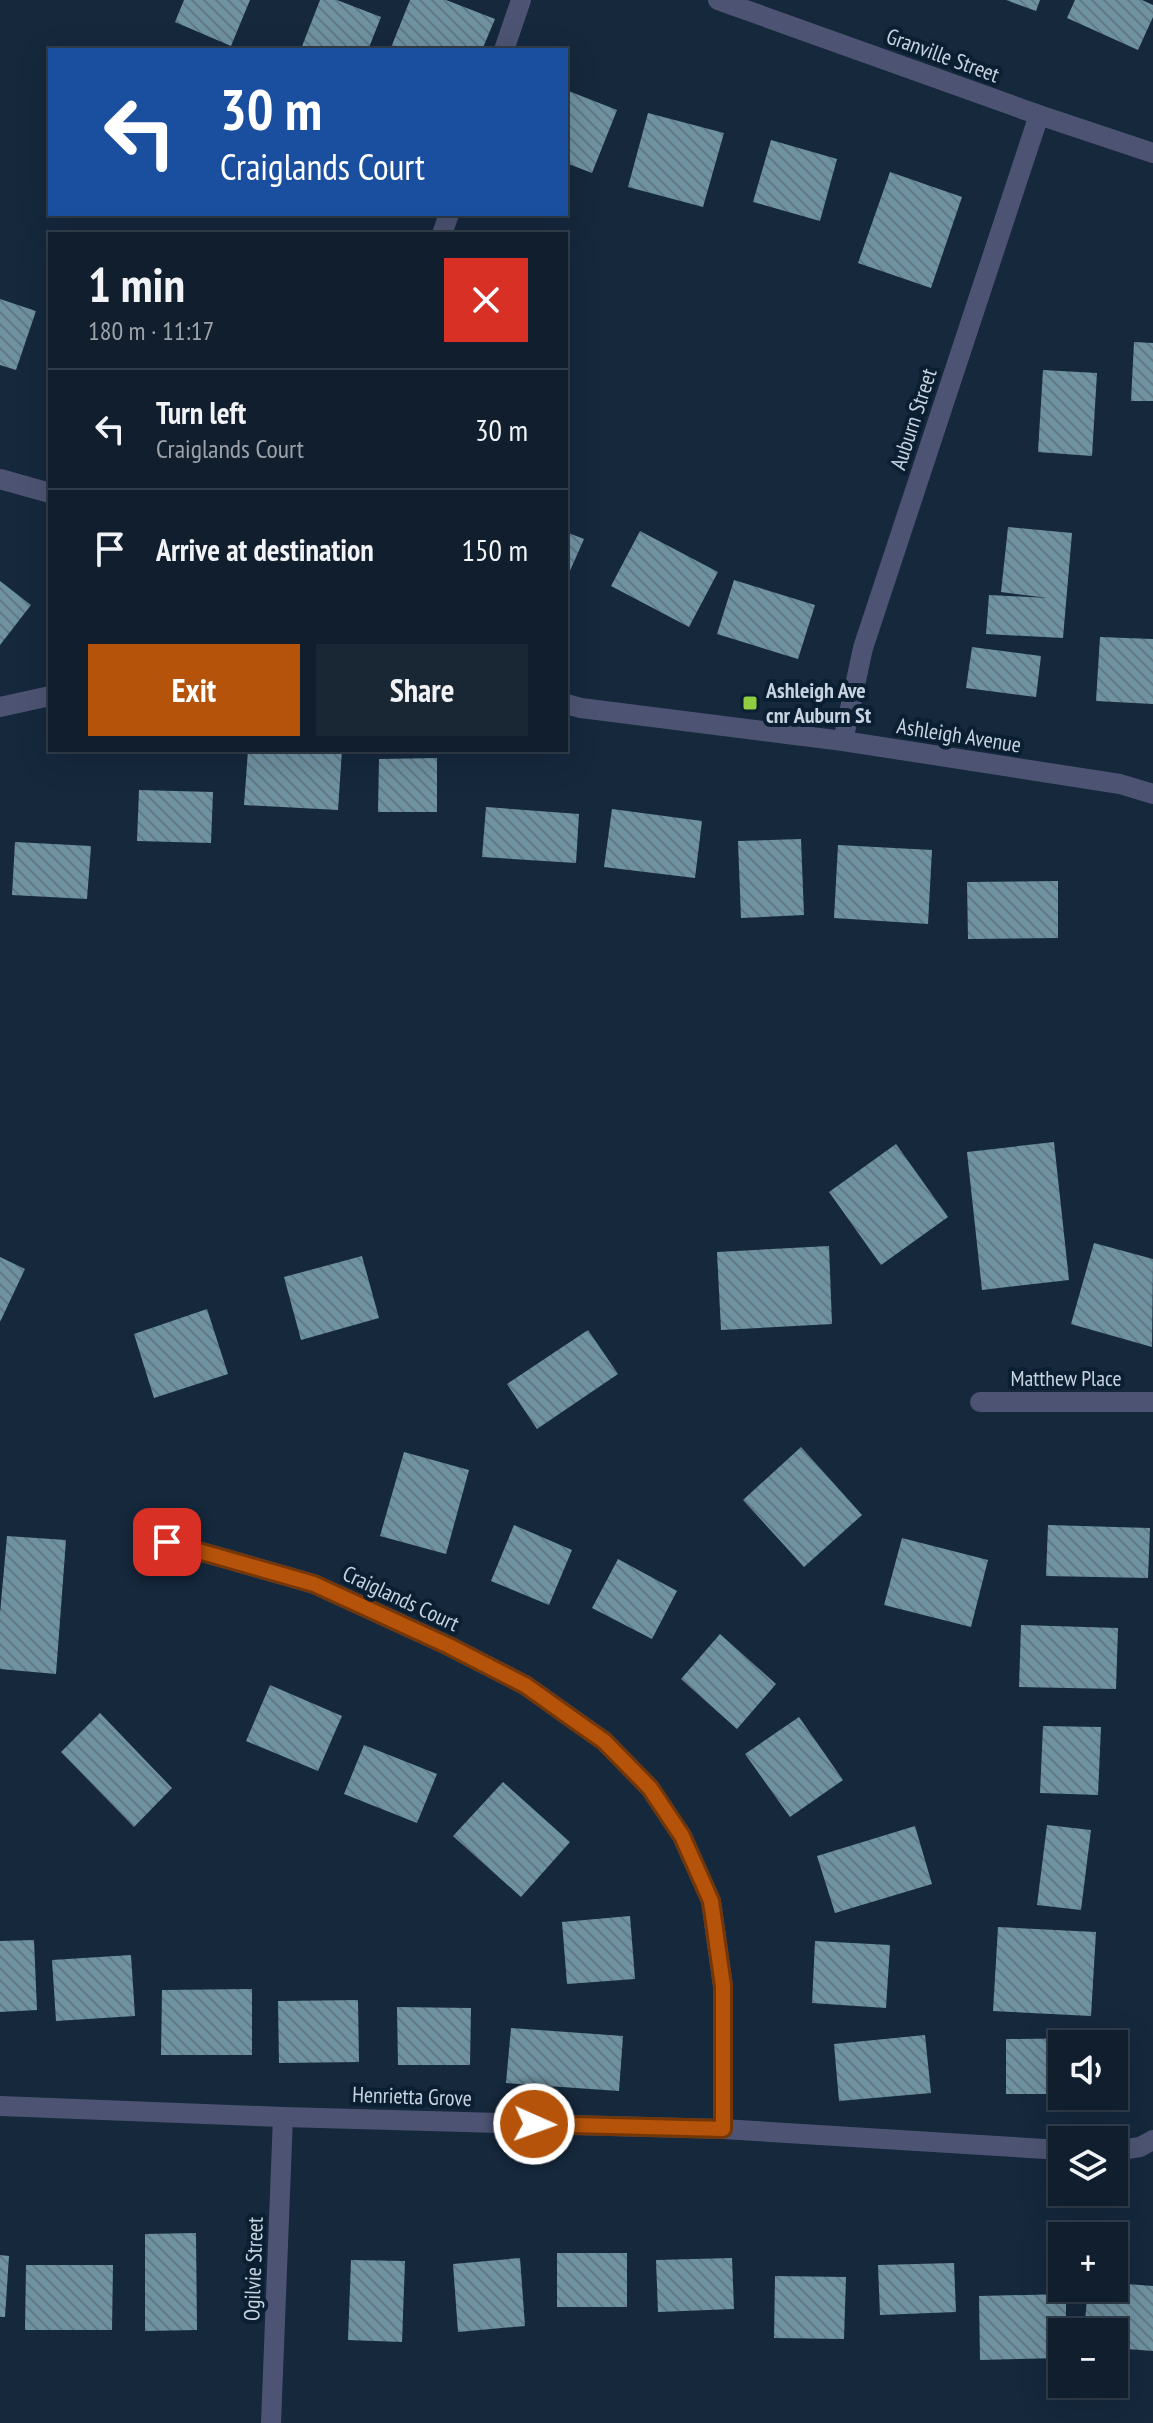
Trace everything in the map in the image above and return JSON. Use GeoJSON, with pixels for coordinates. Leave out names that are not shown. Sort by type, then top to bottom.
{"type":"FeatureCollection","features":[{"type":"Feature","properties":{"kind":"street"},"geometry":{"type":"LineString","coordinates":[[505,48],[521,0]]}},
{"type":"Feature","properties":{"kind":"street","name":"Granville Street"},"geometry":{"type":"LineString","coordinates":[[718,0],[1153,153]]}},
{"type":"Feature","properties":{"kind":"street","name":"Auburn Street"},"geometry":{"type":"LineString","coordinates":[[843,741],[863,648],[1039,115]]}},
{"type":"Feature","properties":{"kind":"street"},"geometry":{"type":"LineString","coordinates":[[0,479],[48,492]]}},
{"type":"Feature","properties":{"kind":"street"},"geometry":{"type":"LineString","coordinates":[[0,707],[48,696]]}},
{"type":"Feature","properties":{"kind":"street","name":"Ashleigh Avenue"},"geometry":{"type":"LineString","coordinates":[[568,705],[843,741],[1120,784],[1153,794]]}},
{"type":"Feature","properties":{"kind":"street","name":"Matthew Place"},"geometry":{"type":"LineString","coordinates":[[980,1402],[1153,1402]]}},
{"type":"Feature","properties":{"kind":"street","name":"Craiglands Court"},"geometry":{"type":"LineString","coordinates":[[167,1542],[314,1584],[449,1646],[525,1685],[604,1741],[650,1788],[682,1836],[711,1901],[723,1986],[723,2129]]}},
{"type":"Feature","properties":{"kind":"street","name":"Henrietta Grove"},"geometry":{"type":"LineString","coordinates":[[0,2106],[723,2129],[1048,2149]]}},
{"type":"Feature","properties":{"kind":"street","name":"Ogilvie Street"},"geometry":{"type":"LineString","coordinates":[[271,2423],[283,2117]]}},
{"type":"Feature","properties":{"kind":"street"},"geometry":{"type":"LineString","coordinates":[[1128,2149],[1153,2140]]}},
{"type":"Feature","properties":{"kind":"building"},"geometry":{"type":"Polygon","coordinates":[[[184,0],[250,0],[231,46],[175,22],[184,0]]]}},
{"type":"Feature","properties":{"kind":"building"},"geometry":{"type":"Polygon","coordinates":[[[320,0],[337,0],[381,17],[369,48],[301,48],[320,0]]]}},
{"type":"Feature","properties":{"kind":"building"},"geometry":{"type":"Polygon","coordinates":[[[410,0],[446,0],[495,19],[483,48],[391,48],[410,0]]]}},
{"type":"Feature","properties":{"kind":"building"},"geometry":{"type":"Polygon","coordinates":[[[1006,0],[1040,0],[1036,11],[1006,0]]]}},
{"type":"Feature","properties":{"kind":"building"},"geometry":{"type":"Polygon","coordinates":[[[1075,0],[1142,0],[1153,5],[1153,17],[1138,50],[1067,18],[1075,0]]]}},
{"type":"Feature","properties":{"kind":"building"},"geometry":{"type":"Polygon","coordinates":[[[568,91],[617,110],[592,173],[568,164],[568,91]]]}},
{"type":"Feature","properties":{"kind":"building"},"geometry":{"type":"Polygon","coordinates":[[[648,113],[724,133],[703,207],[628,187],[648,113]]]}},
{"type":"Feature","properties":{"kind":"building"},"geometry":{"type":"Polygon","coordinates":[[[771,140],[837,159],[820,221],[753,202],[771,140]]]}},
{"type":"Feature","properties":{"kind":"building"},"geometry":{"type":"Polygon","coordinates":[[[890,172],[962,197],[931,288],[858,263],[890,172]]]}},
{"type":"Feature","properties":{"kind":"building"},"geometry":{"type":"Polygon","coordinates":[[[0,299],[36,311],[16,370],[0,365],[0,299]]]}},
{"type":"Feature","properties":{"kind":"building"},"geometry":{"type":"Polygon","coordinates":[[[1134,342],[1153,343],[1153,401],[1131,401],[1134,342]]]}},
{"type":"Feature","properties":{"kind":"building"},"geometry":{"type":"Polygon","coordinates":[[[1043,370],[1097,373],[1092,456],[1038,452],[1043,370]]]}},
{"type":"Feature","properties":{"kind":"building"},"geometry":{"type":"Polygon","coordinates":[[[1008,527],[1072,533],[1063,638],[986,634],[989,595],[1048,598],[1001,592],[1008,527]]]}},
{"type":"Feature","properties":{"kind":"building"},"geometry":{"type":"Polygon","coordinates":[[[640,531],[718,572],[689,627],[611,586],[640,531]]]}},
{"type":"Feature","properties":{"kind":"building"},"geometry":{"type":"Polygon","coordinates":[[[568,533],[584,539],[568,575],[568,533]]]}},
{"type":"Feature","properties":{"kind":"building"},"geometry":{"type":"Polygon","coordinates":[[[734,580],[815,605],[798,659],[717,634],[734,580]]]}},
{"type":"Feature","properties":{"kind":"building"},"geometry":{"type":"Polygon","coordinates":[[[0,581],[31,605],[0,645],[0,581]]]}},
{"type":"Feature","properties":{"kind":"building"},"geometry":{"type":"Polygon","coordinates":[[[1100,637],[1153,639],[1153,704],[1096,701],[1100,637]]]}},
{"type":"Feature","properties":{"kind":"building"},"geometry":{"type":"Polygon","coordinates":[[[972,647],[1041,656],[1036,697],[966,688],[972,647]]]}},
{"type":"Feature","properties":{"kind":"building"},"geometry":{"type":"Polygon","coordinates":[[[248,752],[342,752],[338,810],[244,805],[248,752]]]}},
{"type":"Feature","properties":{"kind":"building"},"geometry":{"type":"Polygon","coordinates":[[[437,758],[437,812],[378,812],[379,759],[437,758]]]}},
{"type":"Feature","properties":{"kind":"building"},"geometry":{"type":"Polygon","coordinates":[[[139,790],[213,792],[211,843],[137,841],[139,790]]]}},
{"type":"Feature","properties":{"kind":"building"},"geometry":{"type":"Polygon","coordinates":[[[486,807],[579,814],[576,863],[482,857],[486,807]]]}},
{"type":"Feature","properties":{"kind":"building"},"geometry":{"type":"Polygon","coordinates":[[[612,809],[702,821],[695,878],[604,867],[612,809]]]}},
{"type":"Feature","properties":{"kind":"building"},"geometry":{"type":"Polygon","coordinates":[[[801,839],[804,915],[741,918],[738,841],[801,839]]]}},
{"type":"Feature","properties":{"kind":"building"},"geometry":{"type":"Polygon","coordinates":[[[15,842],[91,846],[87,899],[12,895],[15,842]]]}},
{"type":"Feature","properties":{"kind":"building"},"geometry":{"type":"Polygon","coordinates":[[[838,845],[932,850],[928,924],[834,918],[838,845]]]}},
{"type":"Feature","properties":{"kind":"building"},"geometry":{"type":"Polygon","coordinates":[[[1058,881],[1058,938],[968,939],[967,882],[1058,881]]]}},
{"type":"Feature","properties":{"kind":"building"},"geometry":{"type":"Polygon","coordinates":[[[1054,1142],[1069,1280],[982,1290],[967,1152],[1054,1142]]]}},
{"type":"Feature","properties":{"kind":"building"},"geometry":{"type":"Polygon","coordinates":[[[896,1144],[948,1217],[881,1265],[829,1192],[896,1144]]]}},
{"type":"Feature","properties":{"kind":"building"},"geometry":{"type":"Polygon","coordinates":[[[1094,1243],[1153,1259],[1152,1347],[1071,1324],[1094,1243]]]}},
{"type":"Feature","properties":{"kind":"building"},"geometry":{"type":"Polygon","coordinates":[[[829,1246],[832,1324],[721,1330],[717,1252],[829,1246]]]}},
{"type":"Feature","properties":{"kind":"building"},"geometry":{"type":"Polygon","coordinates":[[[362,1256],[379,1318],[301,1340],[284,1277],[362,1256]]]}},
{"type":"Feature","properties":{"kind":"building"},"geometry":{"type":"Polygon","coordinates":[[[0,1257],[25,1269],[0,1322],[0,1257]]]}},
{"type":"Feature","properties":{"kind":"building"},"geometry":{"type":"Polygon","coordinates":[[[207,1309],[228,1374],[154,1398],[134,1334],[207,1309]]]}},
{"type":"Feature","properties":{"kind":"building"},"geometry":{"type":"Polygon","coordinates":[[[588,1330],[618,1374],[537,1429],[507,1384],[588,1330]]]}},
{"type":"Feature","properties":{"kind":"building"},"geometry":{"type":"Polygon","coordinates":[[[801,1447],[862,1515],[804,1567],[743,1500],[801,1447]]]}},
{"type":"Feature","properties":{"kind":"building"},"geometry":{"type":"Polygon","coordinates":[[[404,1452],[469,1470],[446,1554],[380,1536],[404,1452]]]}},
{"type":"Feature","properties":{"kind":"building"},"geometry":{"type":"Polygon","coordinates":[[[514,1525],[572,1550],[549,1605],[491,1581],[514,1525]]]}},
{"type":"Feature","properties":{"kind":"building"},"geometry":{"type":"Polygon","coordinates":[[[1048,1525],[1150,1528],[1148,1578],[1046,1576],[1048,1525]]]}},
{"type":"Feature","properties":{"kind":"building"},"geometry":{"type":"Polygon","coordinates":[[[7,1536],[66,1540],[56,1674],[0,1669],[0,1613],[7,1536]]]}},
{"type":"Feature","properties":{"kind":"building"},"geometry":{"type":"Polygon","coordinates":[[[902,1538],[988,1560],[971,1627],[884,1605],[902,1538]]]}},
{"type":"Feature","properties":{"kind":"building"},"geometry":{"type":"Polygon","coordinates":[[[618,1559],[677,1591],[652,1639],[592,1608],[618,1559]]]}},
{"type":"Feature","properties":{"kind":"building"},"geometry":{"type":"Polygon","coordinates":[[[1021,1625],[1118,1628],[1116,1689],[1019,1687],[1021,1625]]]}},
{"type":"Feature","properties":{"kind":"building"},"geometry":{"type":"Polygon","coordinates":[[[720,1634],[776,1684],[737,1729],[681,1679],[720,1634]]]}},
{"type":"Feature","properties":{"kind":"building"},"geometry":{"type":"Polygon","coordinates":[[[270,1685],[342,1716],[318,1771],[246,1741],[270,1685]]]}},
{"type":"Feature","properties":{"kind":"building"},"geometry":{"type":"Polygon","coordinates":[[[100,1713],[172,1788],[134,1827],[61,1752],[100,1713]]]}},
{"type":"Feature","properties":{"kind":"building"},"geometry":{"type":"Polygon","coordinates":[[[799,1717],[843,1780],[790,1817],[745,1754],[799,1717]]]}},
{"type":"Feature","properties":{"kind":"building"},"geometry":{"type":"Polygon","coordinates":[[[1043,1726],[1101,1727],[1098,1795],[1040,1793],[1043,1726]]]}},
{"type":"Feature","properties":{"kind":"building"},"geometry":{"type":"Polygon","coordinates":[[[364,1745],[437,1774],[417,1823],[344,1794],[364,1745]]]}},
{"type":"Feature","properties":{"kind":"building"},"geometry":{"type":"Polygon","coordinates":[[[503,1782],[570,1842],[521,1897],[453,1836],[503,1782]]]}},
{"type":"Feature","properties":{"kind":"building"},"geometry":{"type":"Polygon","coordinates":[[[1047,1825],[1091,1830],[1081,1910],[1037,1905],[1047,1825]]]}},
{"type":"Feature","properties":{"kind":"building"},"geometry":{"type":"Polygon","coordinates":[[[915,1826],[932,1884],[835,1913],[817,1856],[915,1826]]]}},
{"type":"Feature","properties":{"kind":"building"},"geometry":{"type":"Polygon","coordinates":[[[630,1916],[635,1979],[567,1984],[562,1922],[630,1916]]]}},
{"type":"Feature","properties":{"kind":"building"},"geometry":{"type":"Polygon","coordinates":[[[998,1927],[1096,1932],[1091,2016],[993,2011],[998,1927]]]}},
{"type":"Feature","properties":{"kind":"building"},"geometry":{"type":"Polygon","coordinates":[[[34,1940],[37,2010],[0,2012],[0,1941],[34,1940]]]}},
{"type":"Feature","properties":{"kind":"building"},"geometry":{"type":"Polygon","coordinates":[[[815,1941],[890,1945],[886,2008],[812,2003],[815,1941]]]}},
{"type":"Feature","properties":{"kind":"building"},"geometry":{"type":"Polygon","coordinates":[[[131,1955],[135,2016],[56,2021],[52,1960],[131,1955]]]}},
{"type":"Feature","properties":{"kind":"building"},"geometry":{"type":"Polygon","coordinates":[[[252,1989],[252,2055],[161,2055],[162,1990],[252,1989]]]}},
{"type":"Feature","properties":{"kind":"building"},"geometry":{"type":"Polygon","coordinates":[[[358,2000],[359,2062],[279,2063],[278,2001],[358,2000]]]}},
{"type":"Feature","properties":{"kind":"building"},"geometry":{"type":"Polygon","coordinates":[[[397,2007],[471,2008],[470,2065],[398,2065],[397,2007]]]}},
{"type":"Feature","properties":{"kind":"building"},"geometry":{"type":"Polygon","coordinates":[[[511,2028],[623,2036],[619,2091],[506,2083],[511,2028]]]}},
{"type":"Feature","properties":{"kind":"building"},"geometry":{"type":"Polygon","coordinates":[[[925,2035],[931,2093],[839,2101],[834,2044],[925,2035]]]}},
{"type":"Feature","properties":{"kind":"building"},"geometry":{"type":"Polygon","coordinates":[[[1006,2039],[1048,2039],[1048,2094],[1006,2094],[1006,2039]]]}},
{"type":"Feature","properties":{"kind":"building"},"geometry":{"type":"Polygon","coordinates":[[[196,2233],[197,2330],[145,2331],[145,2234],[196,2233]]]}},
{"type":"Feature","properties":{"kind":"building"},"geometry":{"type":"Polygon","coordinates":[[[557,2253],[627,2253],[627,2307],[557,2307],[557,2253]]]}},
{"type":"Feature","properties":{"kind":"building"},"geometry":{"type":"Polygon","coordinates":[[[0,2255],[9,2256],[5,2317],[0,2317],[0,2255]]]}},
{"type":"Feature","properties":{"kind":"building"},"geometry":{"type":"Polygon","coordinates":[[[520,2258],[525,2326],[458,2332],[453,2264],[520,2258]]]}},
{"type":"Feature","properties":{"kind":"building"},"geometry":{"type":"Polygon","coordinates":[[[732,2258],[734,2309],[658,2312],[656,2260],[732,2258]]]}},
{"type":"Feature","properties":{"kind":"building"},"geometry":{"type":"Polygon","coordinates":[[[351,2260],[405,2261],[402,2342],[348,2340],[351,2260]]]}},
{"type":"Feature","properties":{"kind":"building"},"geometry":{"type":"Polygon","coordinates":[[[954,2263],[956,2312],[880,2315],[878,2265],[954,2263]]]}},
{"type":"Feature","properties":{"kind":"building"},"geometry":{"type":"Polygon","coordinates":[[[26,2265],[113,2265],[112,2330],[25,2330],[26,2265]]]}},
{"type":"Feature","properties":{"kind":"building"},"geometry":{"type":"Polygon","coordinates":[[[775,2276],[846,2277],[844,2339],[774,2338],[775,2276]]]}},
{"type":"Feature","properties":{"kind":"building"},"geometry":{"type":"Polygon","coordinates":[[[1128,2284],[1153,2286],[1153,2351],[1128,2349],[1128,2318],[1085,2318],[1087,2302],[1128,2302],[1128,2284]]]}},
{"type":"Feature","properties":{"kind":"building"},"geometry":{"type":"Polygon","coordinates":[[[1048,2294],[1048,2302],[1066,2302],[1066,2318],[1048,2318],[1048,2358],[980,2360],[979,2296],[1048,2294]]]}},
{"type":"Feature","properties":{"kind":"place","name":"Ashleigh Ave cnr Auburn St"},"geometry":{"type":"Point","coordinates":[750,703]}},
{"type":"Feature","properties":{"kind":"route"},"geometry":{"type":"LineString","coordinates":[[167,1542],[314,1584],[525,1685],[604,1741],[650,1788],[682,1836],[711,1901],[723,1986],[723,2129],[534,2124]]}}]}
